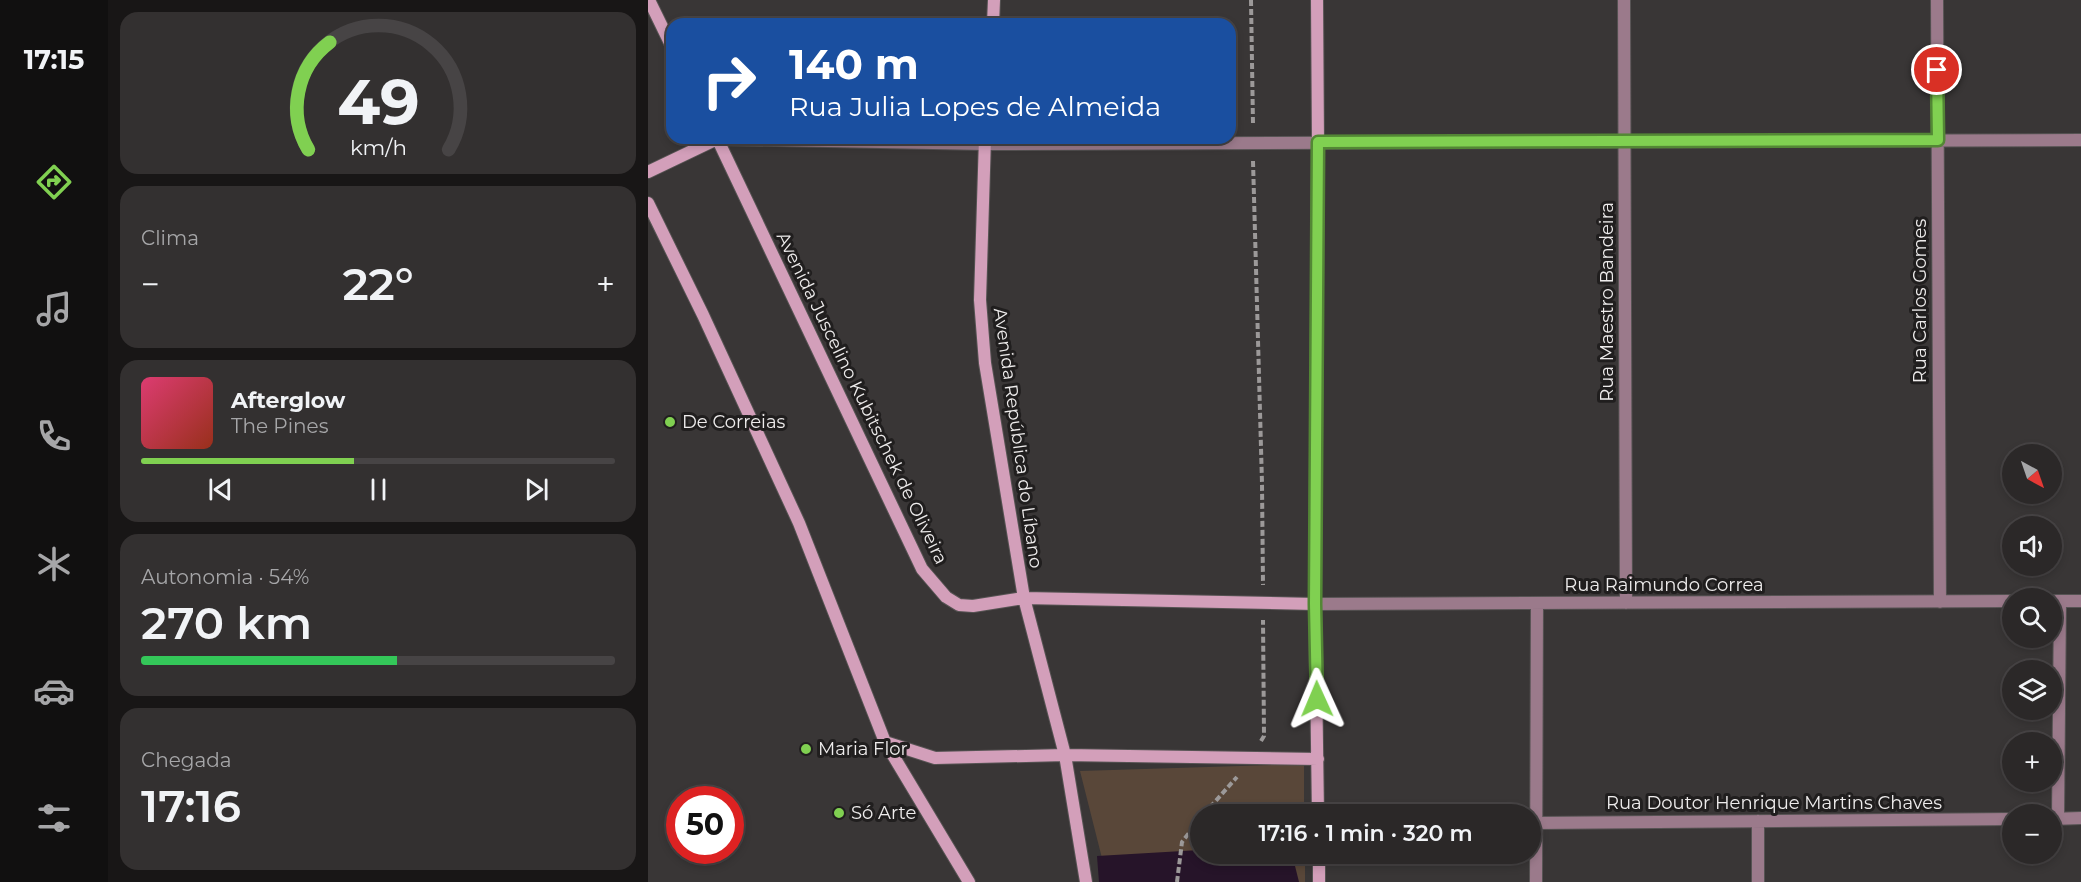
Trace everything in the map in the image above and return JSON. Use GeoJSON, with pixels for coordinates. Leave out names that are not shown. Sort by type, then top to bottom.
{"type":"FeatureCollection","features":[{"type":"Feature","properties":{"kind":"main road"},"geometry":{"type":"LineString","coordinates":[[649,0],[666,35]]}},
{"type":"Feature","properties":{"kind":"main road"},"geometry":{"type":"LineString","coordinates":[[993,18],[994,0]]}},
{"type":"Feature","properties":{"kind":"main road"},"geometry":{"type":"LineString","coordinates":[[1317,0],[1315,604],[1318,804]]}},
{"type":"Feature","properties":{"kind":"main road"},"geometry":{"type":"LineString","coordinates":[[648,172],[707,144]]}},
{"type":"Feature","properties":{"kind":"main road","name":"Avenida Juscelino Kubitschek de Oliveira"},"geometry":{"type":"LineString","coordinates":[[719,144],[922,569],[946,597],[959,604],[973,606],[1023,598],[1315,604]]}},
{"type":"Feature","properties":{"kind":"main road","name":"Avenida República do Líbano"},"geometry":{"type":"LineString","coordinates":[[985,144],[980,290],[985,363],[1023,598],[1065,755],[1086,882]]}},
{"type":"Feature","properties":{"kind":"main road"},"geometry":{"type":"LineString","coordinates":[[648,203],[800,523],[885,742],[969,882]]}},
{"type":"Feature","properties":{"kind":"main road"},"geometry":{"type":"LineString","coordinates":[[885,742],[935,758],[1065,755],[1318,759]]}},
{"type":"Feature","properties":{"kind":"main road"},"geometry":{"type":"LineString","coordinates":[[1319,864],[1319,882]]}},
{"type":"Feature","properties":{"kind":"street","name":"Rua Maestro Bandeira"},"geometry":{"type":"LineString","coordinates":[[1624,0],[1626,603]]}},
{"type":"Feature","properties":{"kind":"street","name":"Rua Carlos Gomes"},"geometry":{"type":"LineString","coordinates":[[1937,0],[1940,602]]}},
{"type":"Feature","properties":{"kind":"street"},"geometry":{"type":"LineString","coordinates":[[1236,143],[2081,140]]}},
{"type":"Feature","properties":{"kind":"street"},"geometry":{"type":"LineString","coordinates":[[2062,601],[2081,601]]}},
{"type":"Feature","properties":{"kind":"street","name":"Rua Raimundo Correa"},"geometry":{"type":"LineString","coordinates":[[1315,604],[2002,602]]}},
{"type":"Feature","properties":{"kind":"street"},"geometry":{"type":"LineString","coordinates":[[1535,804],[1537,603]]}},
{"type":"Feature","properties":{"kind":"street"},"geometry":{"type":"LineString","coordinates":[[2055,804],[2056,648]]}},
{"type":"Feature","properties":{"kind":"street"},"geometry":{"type":"LineString","coordinates":[[2062,818],[2081,818]]}},
{"type":"Feature","properties":{"kind":"street","name":"Rua Doutor Henrique Martins Chaves"},"geometry":{"type":"LineString","coordinates":[[1541,823],[2002,819]]}},
{"type":"Feature","properties":{"kind":"street"},"geometry":{"type":"LineString","coordinates":[[1758,821],[1758,882]]}},
{"type":"Feature","properties":{"kind":"street"},"geometry":{"type":"LineString","coordinates":[[1536,864],[1536,882]]}},
{"type":"Feature","properties":{"kind":"path"},"geometry":{"type":"LineString","coordinates":[[1213,804],[1252,758],[1264,736],[1262,483],[1251,0]]}},
{"type":"Feature","properties":{"kind":"path"},"geometry":{"type":"LineString","coordinates":[[1176,882],[1182,842],[1190,832]]}},
{"type":"Feature","properties":{"kind":"shaded area"},"geometry":{"type":"Polygon","coordinates":[[[1304,764],[1304,804],[1190,804],[1190,864],[1305,864],[1305,882],[1108,882],[1080,771],[1304,764]]]}},
{"type":"Feature","properties":{"kind":"shaded area"},"geometry":{"type":"Polygon","coordinates":[[[1190,851],[1190,864],[1294,864],[1299,882],[1099,882],[1097,856],[1190,851]]]}},
{"type":"Feature","properties":{"kind":"place","name":"De Correias"},"geometry":{"type":"Point","coordinates":[670,422]}},
{"type":"Feature","properties":{"kind":"place","name":"Maria Flor"},"geometry":{"type":"Point","coordinates":[806,749]}},
{"type":"Feature","properties":{"kind":"place","name":"Só Arte"},"geometry":{"type":"Point","coordinates":[839,813]}},
{"type":"Feature","properties":{"kind":"route"},"geometry":{"type":"LineString","coordinates":[[1317,699],[1315,604],[1318,142],[1938,140],[1937,70]]}}]}
